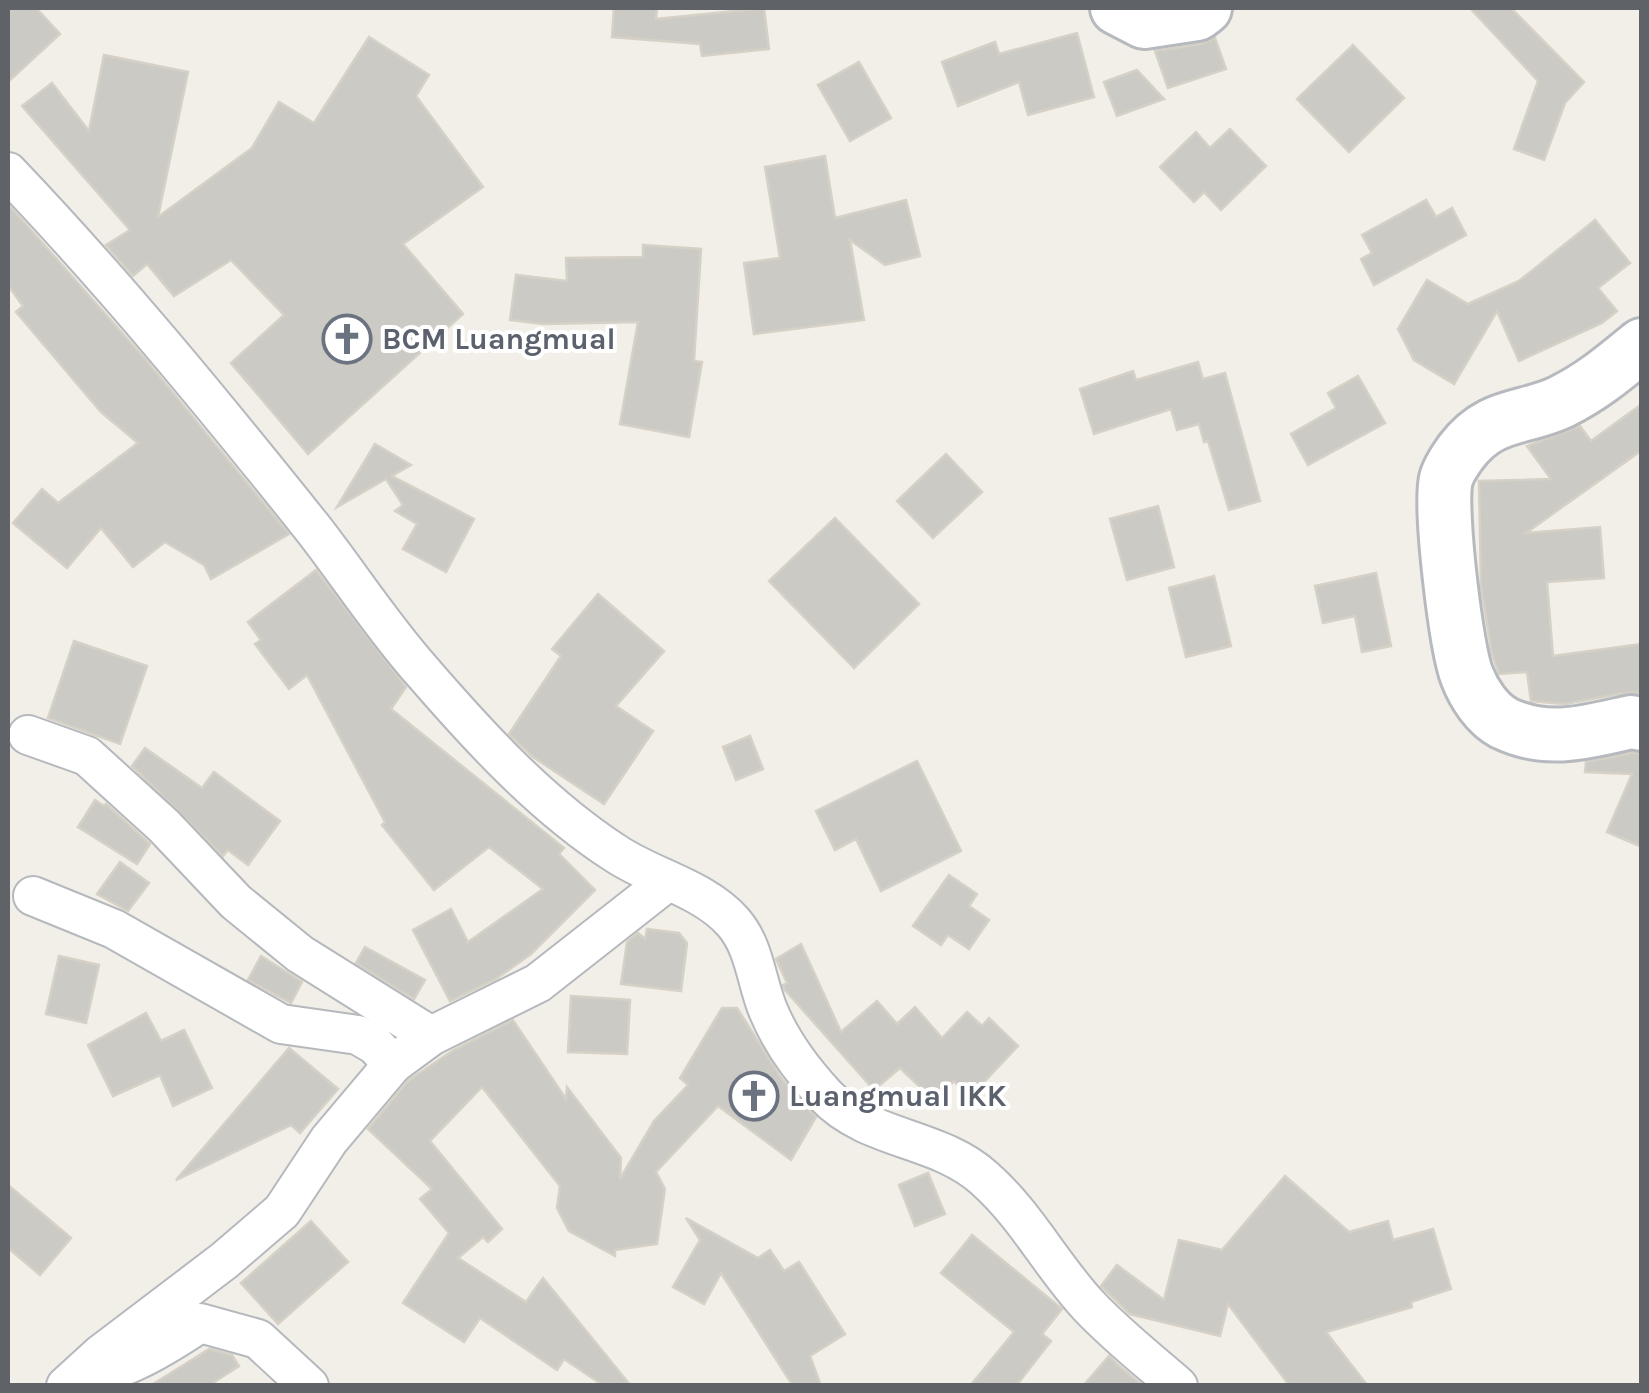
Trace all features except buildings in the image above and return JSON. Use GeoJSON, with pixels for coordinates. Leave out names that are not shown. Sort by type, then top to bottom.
{"type":"FeatureCollection","features":[{"type":"Feature","properties":{"kind":"street"},"geometry":{"type":"LineString","coordinates":[[1117,8],[1144,22],[1197,14],[1205,8]]}},
{"type":"Feature","properties":{"kind":"street"},"geometry":{"type":"LineString","coordinates":[[8,172],[202,393],[314,530],[418,668],[481,735],[559,812],[617,855],[712,902],[734,924],[749,946],[766,1007],[786,1047],[828,1099],[861,1121],[939,1150],[982,1175],[1016,1210],[1088,1304],[1178,1386]]}},
{"type":"Feature","properties":{"kind":"street"},"geometry":{"type":"LineString","coordinates":[[1642,346],[1606,378],[1556,404],[1516,414],[1480,432],[1460,453],[1446,479],[1451,584],[1466,674],[1482,704],[1502,722],[1566,737],[1630,722],[1642,724]]}},
{"type":"Feature","properties":{"kind":"street"},"geometry":{"type":"LineString","coordinates":[[28,734],[87,756],[164,826],[236,902],[300,954],[430,1036]]}},
{"type":"Feature","properties":{"kind":"street"},"geometry":{"type":"LineString","coordinates":[[65,1385],[282,1211],[329,1140],[393,1064],[430,1036],[538,984],[668,881]]}},
{"type":"Feature","properties":{"kind":"street"},"geometry":{"type":"LineString","coordinates":[[32,896],[114,929],[280,1024],[358,1036],[375,1045],[393,1064]]}},
{"type":"Feature","properties":{"kind":"street"},"geometry":{"type":"LineString","coordinates":[[65,1385],[118,1371],[155,1353],[200,1323],[258,1340],[309,1386]]}},
{"type":"Feature","properties":{"kind":"place","name":"BCM Luangmual"},"geometry":{"type":"Point","coordinates":[347,339]}},
{"type":"Feature","properties":{"kind":"place","name":"Luangmual IKK"},"geometry":{"type":"Point","coordinates":[754,1096]}}]}
